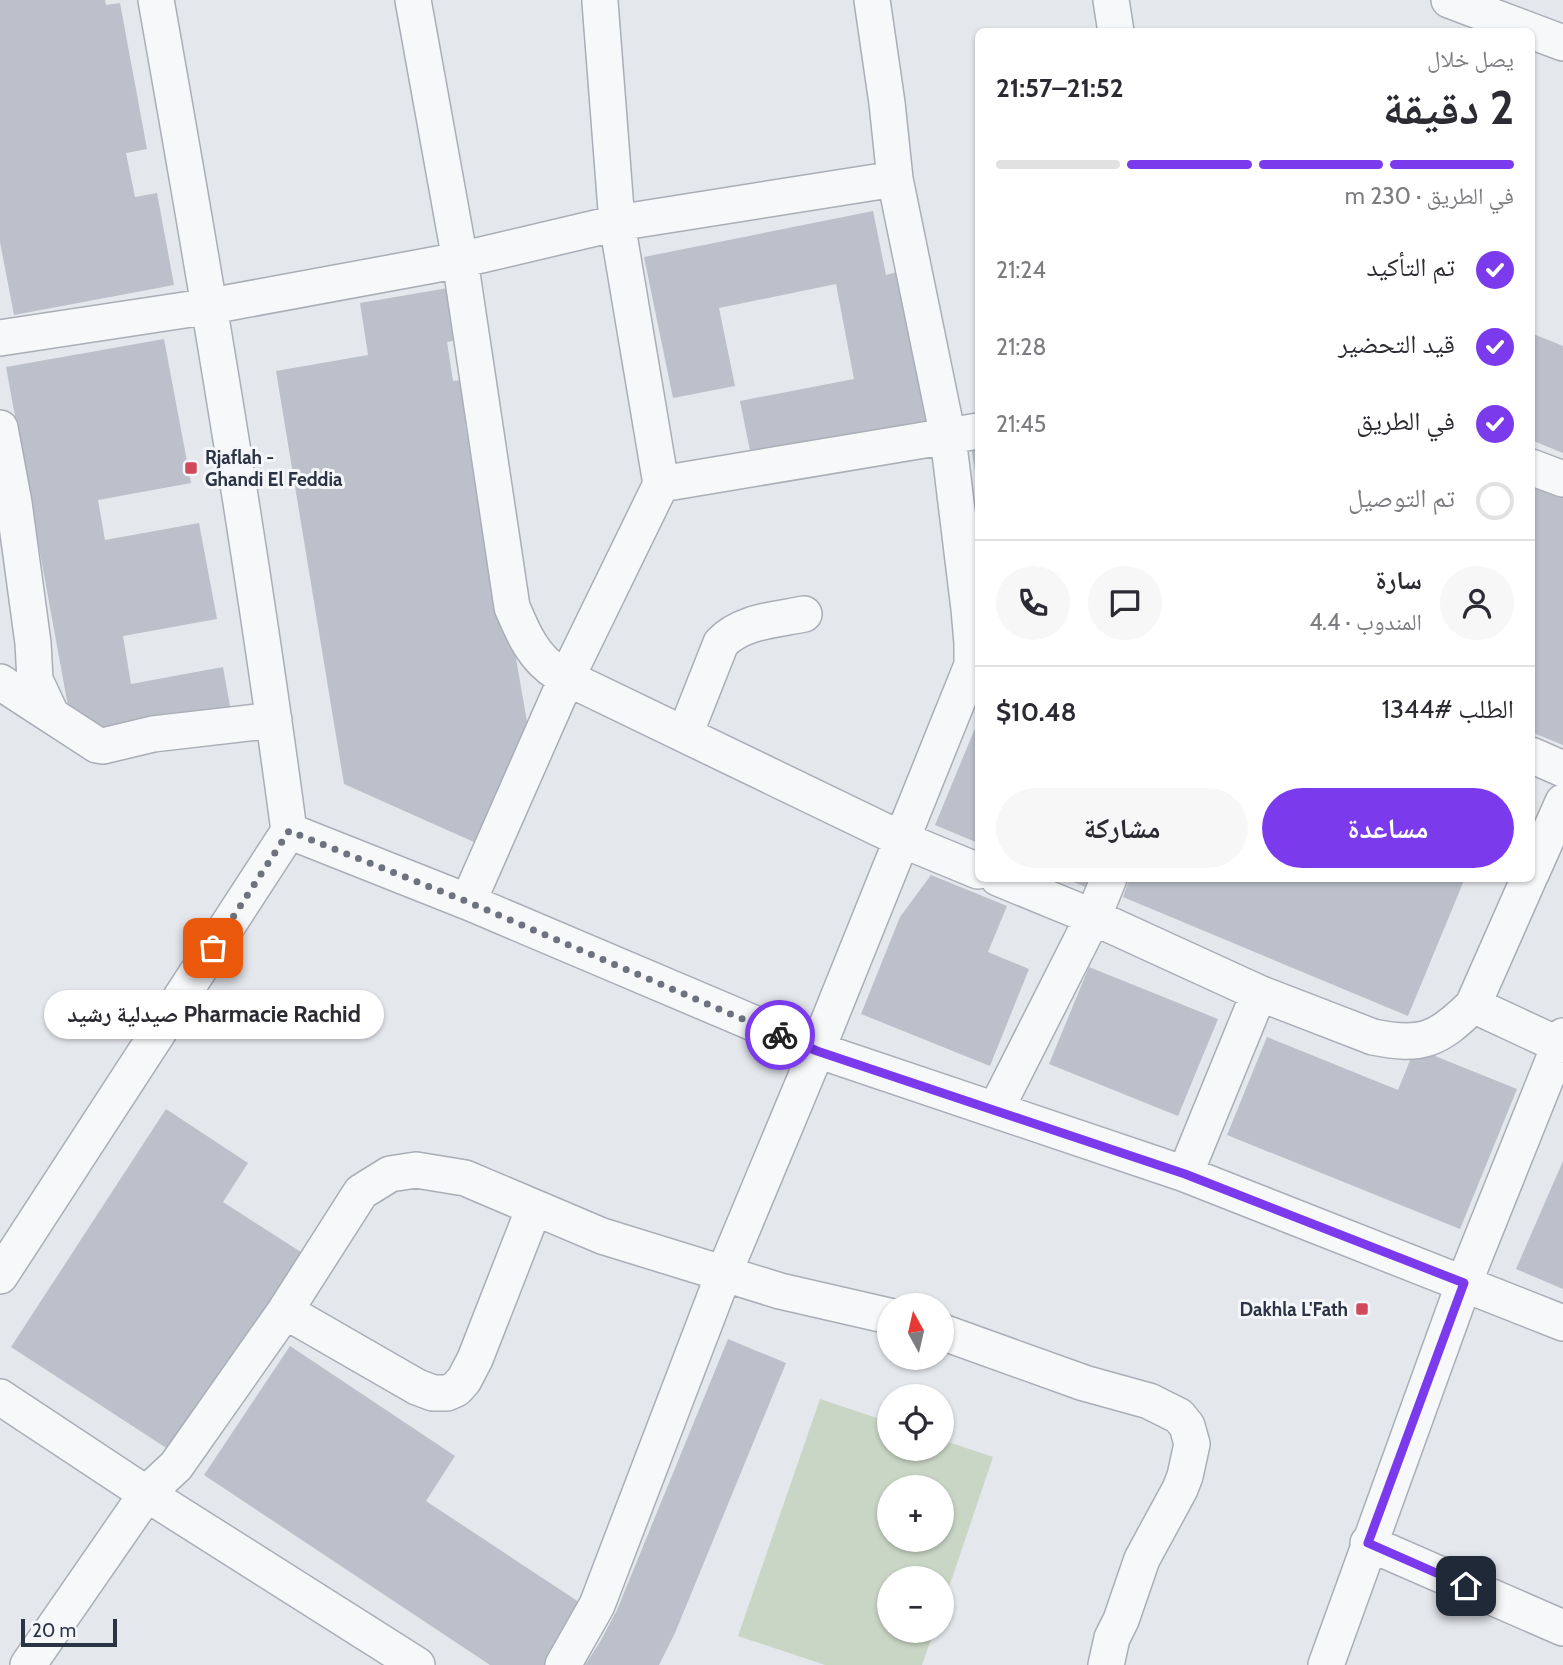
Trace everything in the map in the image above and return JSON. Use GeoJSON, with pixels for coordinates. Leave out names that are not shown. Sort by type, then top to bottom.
{"type":"FeatureCollection","features":[{"type":"Feature","properties":{"kind":"street"},"geometry":{"type":"LineString","coordinates":[[0,1276],[289,831],[211,306],[156,0]]}},
{"type":"Feature","properties":{"kind":"street"},"geometry":{"type":"LineString","coordinates":[[413,0],[460,260],[512,607],[526,639],[548,667],[567,677],[903,840],[975,870]]}},
{"type":"Feature","properties":{"kind":"street"},"geometry":{"type":"LineString","coordinates":[[563,1665],[597,1605],[724,1273],[817,1051],[972,665],[963,434],[895,179],[872,0]]}},
{"type":"Feature","properties":{"kind":"street"},"geometry":{"type":"LineString","coordinates":[[1111,0],[1115,28]]}},
{"type":"Feature","properties":{"kind":"street"},"geometry":{"type":"LineString","coordinates":[[468,902],[567,677],[661,484],[617,223],[604,1]]}},
{"type":"Feature","properties":{"kind":"street"},"geometry":{"type":"LineString","coordinates":[[1459,13],[1511,28]]}},
{"type":"Feature","properties":{"kind":"street"},"geometry":{"type":"LineString","coordinates":[[1535,35],[1563,43]]}},
{"type":"Feature","properties":{"kind":"street"},"geometry":{"type":"LineString","coordinates":[[0,338],[211,306],[460,260],[617,223],[895,179]]}},
{"type":"Feature","properties":{"kind":"street"},"geometry":{"type":"LineString","coordinates":[[0,428],[14,503],[33,643],[35,680],[51,714]]}},
{"type":"Feature","properties":{"kind":"street"},"geometry":{"type":"LineString","coordinates":[[661,484],[963,434]]}},
{"type":"Feature","properties":{"kind":"street"},"geometry":{"type":"LineString","coordinates":[[1535,468],[1563,479]]}},
{"type":"Feature","properties":{"kind":"street"},"geometry":{"type":"LineString","coordinates":[[685,734],[721,643],[732,632],[748,626],[804,614]]}},
{"type":"Feature","properties":{"kind":"street"},"geometry":{"type":"LineString","coordinates":[[0,682],[97,745],[103,746],[153,734],[274,720]]}},
{"type":"Feature","properties":{"kind":"street"},"geometry":{"type":"LineString","coordinates":[[1535,757],[1563,769]]}},
{"type":"Feature","properties":{"kind":"street"},"geometry":{"type":"LineString","coordinates":[[1535,865],[1563,802]]}},
{"type":"Feature","properties":{"kind":"street"},"geometry":{"type":"LineString","coordinates":[[289,831],[468,902],[817,1051],[1185,1174],[1563,1323]]}},
{"type":"Feature","properties":{"kind":"street"},"geometry":{"type":"LineString","coordinates":[[1008,882],[1259,993],[1373,1037],[1392,1041],[1430,1039],[1455,1023],[1473,1005],[1527,882]]}},
{"type":"Feature","properties":{"kind":"street"},"geometry":{"type":"LineString","coordinates":[[996,1109],[1093,918],[1107,882]]}},
{"type":"Feature","properties":{"kind":"street"},"geometry":{"type":"LineString","coordinates":[[1185,1174],[1259,993]]}},
{"type":"Feature","properties":{"kind":"street"},"geometry":{"type":"LineString","coordinates":[[1326,1665],[1464,1283],[1561,1041],[1473,1005]]}},
{"type":"Feature","properties":{"kind":"street"},"geometry":{"type":"LineString","coordinates":[[28,1665],[147,1493],[176,1466],[285,1311],[361,1192],[390,1174],[416,1170],[465,1178],[601,1236],[780,1292],[877,1313]]}},
{"type":"Feature","properties":{"kind":"street"},"geometry":{"type":"LineString","coordinates":[[285,1311],[417,1387],[442,1394],[452,1392],[464,1380],[475,1359],[534,1208]]}},
{"type":"Feature","properties":{"kind":"street"},"geometry":{"type":"LineString","coordinates":[[954,1336],[1084,1383],[1149,1401],[1179,1416],[1187,1426],[1192,1444],[1185,1476],[1142,1559],[1112,1638],[1106,1665]]}},
{"type":"Feature","properties":{"kind":"street"},"geometry":{"type":"LineString","coordinates":[[0,1397],[416,1665]]}},
{"type":"Feature","properties":{"kind":"street"},"geometry":{"type":"LineString","coordinates":[[1368,1543],[1563,1628]]}},
{"type":"Feature","properties":{"kind":"green space"},"geometry":{"type":"Polygon","coordinates":[[[820,1399],[877,1418],[877,1461],[954,1461],[954,1444],[993,1457],[954,1572],[954,1566],[877,1566],[877,1643],[930,1643],[922,1665],[825,1665],[738,1636],[820,1399]]]}},
{"type":"Feature","properties":{"kind":"building"},"geometry":{"type":"Polygon","coordinates":[[[0,0],[105,0],[106,5],[120,3],[147,149],[126,153],[135,197],[157,193],[174,285],[14,315],[0,242],[0,0]]]}},
{"type":"Feature","properties":{"kind":"building"},"geometry":{"type":"Polygon","coordinates":[[[873,211],[886,275],[897,272],[929,431],[753,466],[740,401],[854,379],[836,284],[719,308],[735,386],[673,398],[644,257],[873,211]]]}},
{"type":"Feature","properties":{"kind":"building"},"geometry":{"type":"Polygon","coordinates":[[[454,287],[463,339],[447,342],[453,381],[467,379],[474,422],[465,424],[491,574],[501,572],[531,745],[485,847],[344,784],[276,371],[368,355],[360,303],[454,287]]]}},
{"type":"Feature","properties":{"kind":"building"},"geometry":{"type":"Polygon","coordinates":[[[1535,335],[1563,346],[1563,453],[1535,442],[1535,335]]]}},
{"type":"Feature","properties":{"kind":"building"},"geometry":{"type":"Polygon","coordinates":[[[164,339],[191,483],[98,500],[105,540],[199,523],[217,619],[123,636],[131,684],[223,667],[232,717],[104,741],[68,706],[6,367],[164,339]]]}},
{"type":"Feature","properties":{"kind":"building"},"geometry":{"type":"Polygon","coordinates":[[[975,445],[975,471],[971,446],[975,445]]]}},
{"type":"Feature","properties":{"kind":"building"},"geometry":{"type":"Polygon","coordinates":[[[1535,484],[1563,495],[1563,745],[1535,734],[1535,484]]]}},
{"type":"Feature","properties":{"kind":"building"},"geometry":{"type":"Polygon","coordinates":[[[975,728],[975,842],[935,825],[975,728]]]}},
{"type":"Feature","properties":{"kind":"building"},"geometry":{"type":"Polygon","coordinates":[[[931,875],[1007,906],[988,952],[1029,969],[990,1066],[861,1014],[900,917],[931,875]]]}},
{"type":"Feature","properties":{"kind":"building"},"geometry":{"type":"Polygon","coordinates":[[[1074,882],[1098,882],[1095,891],[1074,882]]]}},
{"type":"Feature","properties":{"kind":"building"},"geometry":{"type":"Polygon","coordinates":[[[1129,882],[1463,882],[1408,1016],[1123,897],[1129,882]]]}},
{"type":"Feature","properties":{"kind":"building"},"geometry":{"type":"Polygon","coordinates":[[[1089,967],[1218,1019],[1178,1116],[1049,1064],[1089,967]]]}},
{"type":"Feature","properties":{"kind":"building"},"geometry":{"type":"Polygon","coordinates":[[[1267,1037],[1398,1090],[1415,1048],[1517,1089],[1460,1229],[1227,1135],[1267,1037]]]}},
{"type":"Feature","properties":{"kind":"building"},"geometry":{"type":"Polygon","coordinates":[[[166,1109],[248,1163],[223,1202],[304,1254],[174,1453],[11,1347],[166,1109]]]}},
{"type":"Feature","properties":{"kind":"building"},"geometry":{"type":"Polygon","coordinates":[[[1563,1161],[1563,1289],[1516,1269],[1563,1161]]]}},
{"type":"Feature","properties":{"kind":"building"},"geometry":{"type":"Polygon","coordinates":[[[728,1339],[786,1363],[675,1633],[659,1665],[585,1665],[617,1610],[728,1339]]]}},
{"type":"Feature","properties":{"kind":"building"},"geometry":{"type":"Polygon","coordinates":[[[290,1346],[455,1456],[426,1501],[588,1608],[550,1665],[490,1665],[204,1475],[290,1346]]]}},
{"type":"Feature","properties":{"kind":"way so far"},"geometry":{"type":"LineString","coordinates":[[213,948],[289,831],[468,902],[780,1035]]}},
{"type":"Feature","properties":{"kind":"place","name":"Rjaflah - Ghandi El Feddia"},"geometry":{"type":"Point","coordinates":[191,468]}},
{"type":"Feature","properties":{"kind":"place","name":"Pharmacie Rachid صيدلية رشيد"},"geometry":{"type":"Point","coordinates":[213,948]}},
{"type":"Feature","properties":{"kind":"place","name":"Dakhla L'Fath"},"geometry":{"type":"Point","coordinates":[1362,1309]}},
{"type":"Feature","properties":{"kind":"route"},"geometry":{"type":"LineString","coordinates":[[780,1035],[817,1051],[1185,1174],[1464,1283],[1368,1543],[1466,1586]]}}]}
